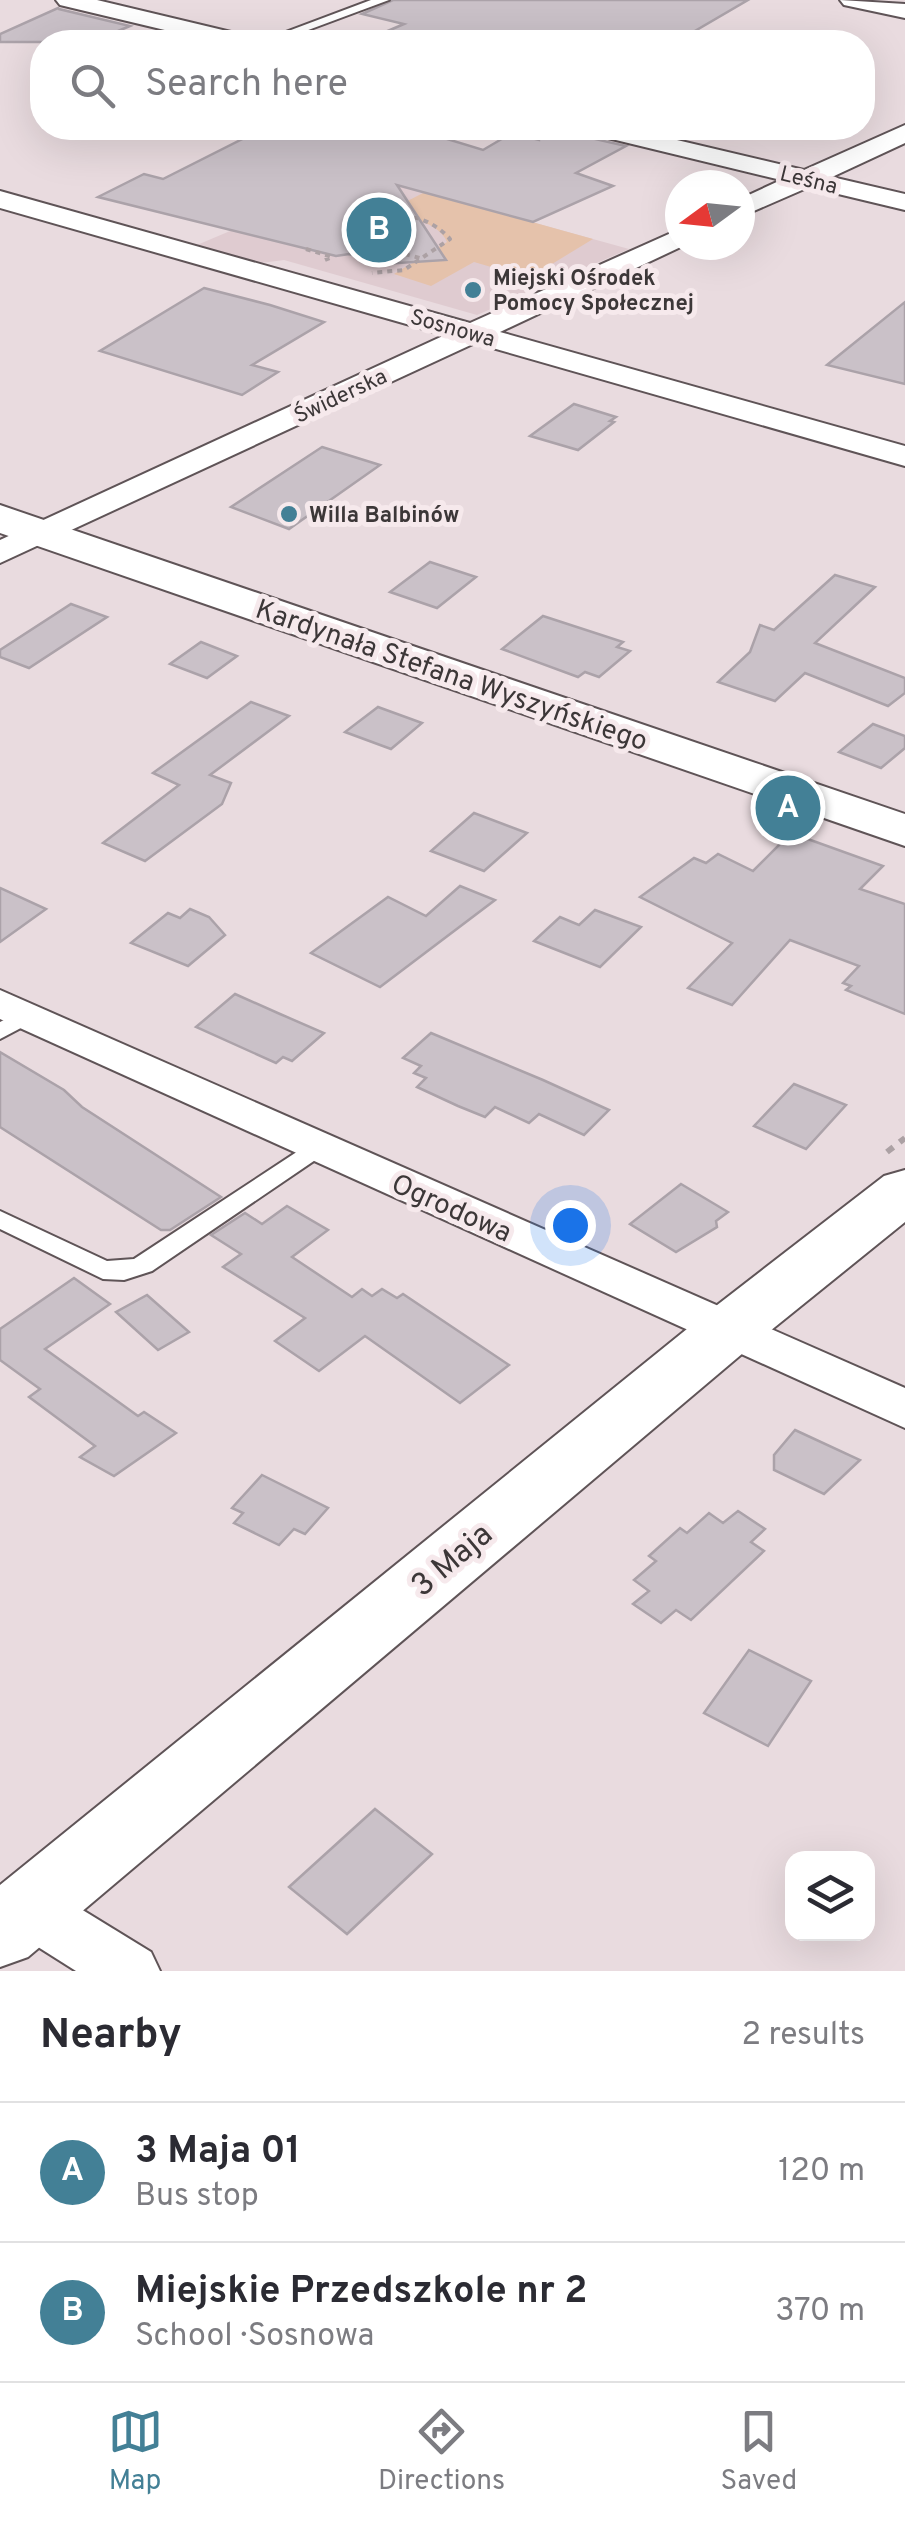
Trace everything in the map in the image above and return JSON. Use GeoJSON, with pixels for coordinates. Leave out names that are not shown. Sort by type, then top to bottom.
{"type":"FeatureCollection","features":[{"type":"Feature","properties":{"kind":"street"},"geometry":{"type":"LineString","coordinates":[[68,0],[192,30]]}},
{"type":"Feature","properties":{"kind":"street"},"geometry":{"type":"LineString","coordinates":[[852,0],[905,11]]}},
{"type":"Feature","properties":{"kind":"street"},"geometry":{"type":"LineString","coordinates":[[755,201],[905,133]]}},
{"type":"Feature","properties":{"kind":"street","name":"Leśna"},"geometry":{"type":"LineString","coordinates":[[646,140],[905,202]]}},
{"type":"Feature","properties":{"kind":"street","name":"Sosnowa"},"geometry":{"type":"LineString","coordinates":[[0,199],[905,456]]}},
{"type":"Feature","properties":{"kind":"street","name":"Świderska"},"geometry":{"type":"LineString","coordinates":[[0,553],[22,525],[474,333],[665,243]]}},
{"type":"Feature","properties":{"kind":"street","name":"Kardynała Stefana Wyszyńskiego"},"geometry":{"type":"LineString","coordinates":[[22,525],[905,831]]}},
{"type":"Feature","properties":{"kind":"street","name":"Ogrodowa"},"geometry":{"type":"LineString","coordinates":[[9,1017],[318,1146],[905,1410]]}},
{"type":"Feature","properties":{"kind":"street","name":"3 Maja"},"geometry":{"type":"LineString","coordinates":[[14,1920],[726,1332],[905,1190]]}},
{"type":"Feature","properties":{"kind":"street"},"geometry":{"type":"LineString","coordinates":[[14,1920],[129,1971]]}},
{"type":"Feature","properties":{"kind":"lane"},"geometry":{"type":"LineString","coordinates":[[299,30],[384,0]]}},
{"type":"Feature","properties":{"kind":"lane"},"geometry":{"type":"LineString","coordinates":[[0,1219],[102,1270],[124,1272],[143,1265],[318,1146]]}},
{"type":"Feature","properties":{"kind":"path"},"geometry":{"type":"LineString","coordinates":[[346,228],[364,217],[395,213],[430,223],[448,234],[450,242],[404,270],[370,273]]}},
{"type":"Feature","properties":{"kind":"path"},"geometry":{"type":"LineString","coordinates":[[306,249],[332,257],[326,260]]}},
{"type":"Feature","properties":{"kind":"path"},"geometry":{"type":"LineString","coordinates":[[405,254],[423,258]]}},
{"type":"Feature","properties":{"kind":"path"},"geometry":{"type":"LineString","coordinates":[[307,258],[340,264]]}},
{"type":"Feature","properties":{"kind":"shaded area"},"geometry":{"type":"Polygon","coordinates":[[[362,175],[629,249],[477,315],[284,260],[261,263],[197,245],[362,175]]]}},
{"type":"Feature","properties":{"kind":"shaded area"},"geometry":{"type":"Polygon","coordinates":[[[425,192],[593,239],[529,278],[474,262],[431,286],[394,274],[447,242],[443,235],[429,225],[386,212],[425,192]]]}},
{"type":"Feature","properties":{"kind":"building"},"geometry":{"type":"Polygon","coordinates":[[[393,0],[748,0],[697,30],[390,30],[404,24],[362,14],[393,0]]]}},
{"type":"Feature","properties":{"kind":"building"},"geometry":{"type":"Polygon","coordinates":[[[58,8],[130,26],[120,30],[30,30],[30,42],[0,42],[0,34],[58,8]]]}},
{"type":"Feature","properties":{"kind":"building"},"geometry":{"type":"Polygon","coordinates":[[[240,140],[450,140],[483,150],[500,140],[599,140],[626,146],[576,173],[613,186],[533,222],[397,185],[446,260],[383,264],[349,254],[336,256],[98,197],[144,174],[163,179],[240,140]]]}},
{"type":"Feature","properties":{"kind":"building"},"geometry":{"type":"Polygon","coordinates":[[[204,288],[324,322],[252,365],[278,372],[242,395],[100,351],[204,288]]]}},
{"type":"Feature","properties":{"kind":"building"},"geometry":{"type":"Polygon","coordinates":[[[905,302],[905,384],[827,365],[905,302]]]}},
{"type":"Feature","properties":{"kind":"building"},"geometry":{"type":"Polygon","coordinates":[[[574,404],[616,417],[578,450],[530,436],[574,404]]]}},
{"type":"Feature","properties":{"kind":"building"},"geometry":{"type":"Polygon","coordinates":[[[322,447],[380,465],[289,529],[231,507],[322,447]]]}},
{"type":"Feature","properties":{"kind":"building"},"geometry":{"type":"Polygon","coordinates":[[[430,562],[476,577],[437,608],[390,592],[430,562]]]}},
{"type":"Feature","properties":{"kind":"building"},"geometry":{"type":"Polygon","coordinates":[[[835,575],[875,587],[815,643],[905,678],[905,693],[888,706],[805,673],[775,701],[718,682],[750,652],[760,625],[774,630],[835,575]]]}},
{"type":"Feature","properties":{"kind":"building"},"geometry":{"type":"Polygon","coordinates":[[[71,604],[107,617],[29,668],[0,657],[0,650],[71,604]]]}},
{"type":"Feature","properties":{"kind":"building"},"geometry":{"type":"Polygon","coordinates":[[[543,616],[623,642],[617,647],[630,651],[599,677],[585,672],[578,677],[502,649],[543,616]]]}},
{"type":"Feature","properties":{"kind":"building"},"geometry":{"type":"Polygon","coordinates":[[[201,642],[237,656],[207,678],[170,664],[201,642]]]}},
{"type":"Feature","properties":{"kind":"building"},"geometry":{"type":"Polygon","coordinates":[[[251,702],[289,716],[210,775],[231,783],[222,804],[145,861],[103,843],[179,785],[153,773],[251,702]]]}},
{"type":"Feature","properties":{"kind":"building"},"geometry":{"type":"Polygon","coordinates":[[[378,707],[422,723],[391,749],[345,732],[378,707]]]}},
{"type":"Feature","properties":{"kind":"building"},"geometry":{"type":"Polygon","coordinates":[[[873,724],[905,736],[905,748],[881,768],[839,752],[873,724]]]}},
{"type":"Feature","properties":{"kind":"building"},"geometry":{"type":"Polygon","coordinates":[[[474,813],[527,833],[484,871],[431,851],[474,813]]]}},
{"type":"Feature","properties":{"kind":"building"},"geometry":{"type":"Polygon","coordinates":[[[791,833],[883,866],[860,889],[905,904],[905,1014],[846,990],[851,986],[843,983],[859,966],[790,940],[732,1005],[688,988],[732,943],[640,897],[694,858],[706,863],[718,854],[753,871],[791,833]]]}},
{"type":"Feature","properties":{"kind":"building"},"geometry":{"type":"Polygon","coordinates":[[[460,886],[495,900],[380,987],[311,953],[388,897],[426,916],[460,886]]]}},
{"type":"Feature","properties":{"kind":"building"},"geometry":{"type":"Polygon","coordinates":[[[0,888],[46,909],[0,942],[0,888]]]}},
{"type":"Feature","properties":{"kind":"building"},"geometry":{"type":"Polygon","coordinates":[[[190,909],[209,917],[225,935],[188,966],[131,943],[168,913],[180,918],[190,909]]]}},
{"type":"Feature","properties":{"kind":"building"},"geometry":{"type":"Polygon","coordinates":[[[595,910],[641,927],[600,967],[534,941],[560,917],[579,925],[595,910]]]}},
{"type":"Feature","properties":{"kind":"building"},"geometry":{"type":"Polygon","coordinates":[[[235,994],[324,1033],[292,1061],[283,1057],[276,1063],[196,1027],[235,994]]]}},
{"type":"Feature","properties":{"kind":"building"},"geometry":{"type":"Polygon","coordinates":[[[431,1033],[609,1110],[584,1135],[539,1114],[529,1123],[495,1107],[485,1117],[458,1106],[417,1087],[426,1078],[414,1073],[421,1066],[403,1058],[431,1033]]]}},
{"type":"Feature","properties":{"kind":"building"},"geometry":{"type":"Polygon","coordinates":[[[0,1052],[64,1090],[82,1107],[221,1197],[170,1230],[161,1230],[0,1127],[0,1052]]]}},
{"type":"Feature","properties":{"kind":"building"},"geometry":{"type":"Polygon","coordinates":[[[794,1084],[846,1105],[806,1149],[754,1126],[794,1084]]]}},
{"type":"Feature","properties":{"kind":"building"},"geometry":{"type":"Polygon","coordinates":[[[681,1184],[728,1212],[716,1221],[717,1227],[676,1252],[630,1224],[681,1184]]]}},
{"type":"Feature","properties":{"kind":"building"},"geometry":{"type":"Polygon","coordinates":[[[287,1206],[328,1230],[292,1257],[352,1297],[362,1289],[372,1296],[382,1289],[397,1298],[403,1294],[509,1365],[460,1403],[365,1336],[319,1371],[275,1341],[305,1318],[223,1267],[241,1254],[211,1235],[245,1213],[262,1224],[287,1206]]]}},
{"type":"Feature","properties":{"kind":"building"},"geometry":{"type":"Polygon","coordinates":[[[74,1278],[110,1304],[45,1349],[138,1416],[144,1412],[176,1433],[114,1476],[80,1457],[95,1446],[29,1397],[40,1389],[0,1360],[0,1329],[74,1278]]]}},
{"type":"Feature","properties":{"kind":"building"},"geometry":{"type":"Polygon","coordinates":[[[147,1295],[189,1332],[158,1350],[116,1312],[147,1295]]]}},
{"type":"Feature","properties":{"kind":"building"},"geometry":{"type":"Polygon","coordinates":[[[795,1430],[860,1460],[824,1494],[774,1470],[774,1455],[795,1430]]]}},
{"type":"Feature","properties":{"kind":"building"},"geometry":{"type":"Polygon","coordinates":[[[262,1475],[328,1508],[305,1534],[294,1529],[279,1545],[234,1523],[243,1513],[232,1508],[262,1475]]]}},
{"type":"Feature","properties":{"kind":"building"},"geometry":{"type":"Polygon","coordinates":[[[738,1511],[765,1529],[751,1542],[764,1551],[691,1620],[676,1610],[661,1623],[633,1604],[649,1591],[634,1580],[656,1561],[649,1556],[680,1528],[687,1533],[709,1513],[723,1523],[738,1511]]]}},
{"type":"Feature","properties":{"kind":"building"},"geometry":{"type":"Polygon","coordinates":[[[749,1650],[811,1681],[768,1746],[704,1713],[749,1650]]]}},
{"type":"Feature","properties":{"kind":"building"},"geometry":{"type":"Polygon","coordinates":[[[375,1809],[432,1854],[347,1934],[289,1887],[375,1809]]]}},
{"type":"Feature","properties":{"kind":"place","name":"Miejskie Przedszkole nr 2"},"geometry":{"type":"Point","coordinates":[379,230]}},
{"type":"Feature","properties":{"kind":"place","name":"Miejski Ośrodek Pomocy Społecznej"},"geometry":{"type":"Point","coordinates":[473,290]}},
{"type":"Feature","properties":{"kind":"place","name":"Willa Balbinów"},"geometry":{"type":"Point","coordinates":[289,514]}},
{"type":"Feature","properties":{"kind":"place","name":"3 Maja 01"},"geometry":{"type":"Point","coordinates":[788,808]}}]}
